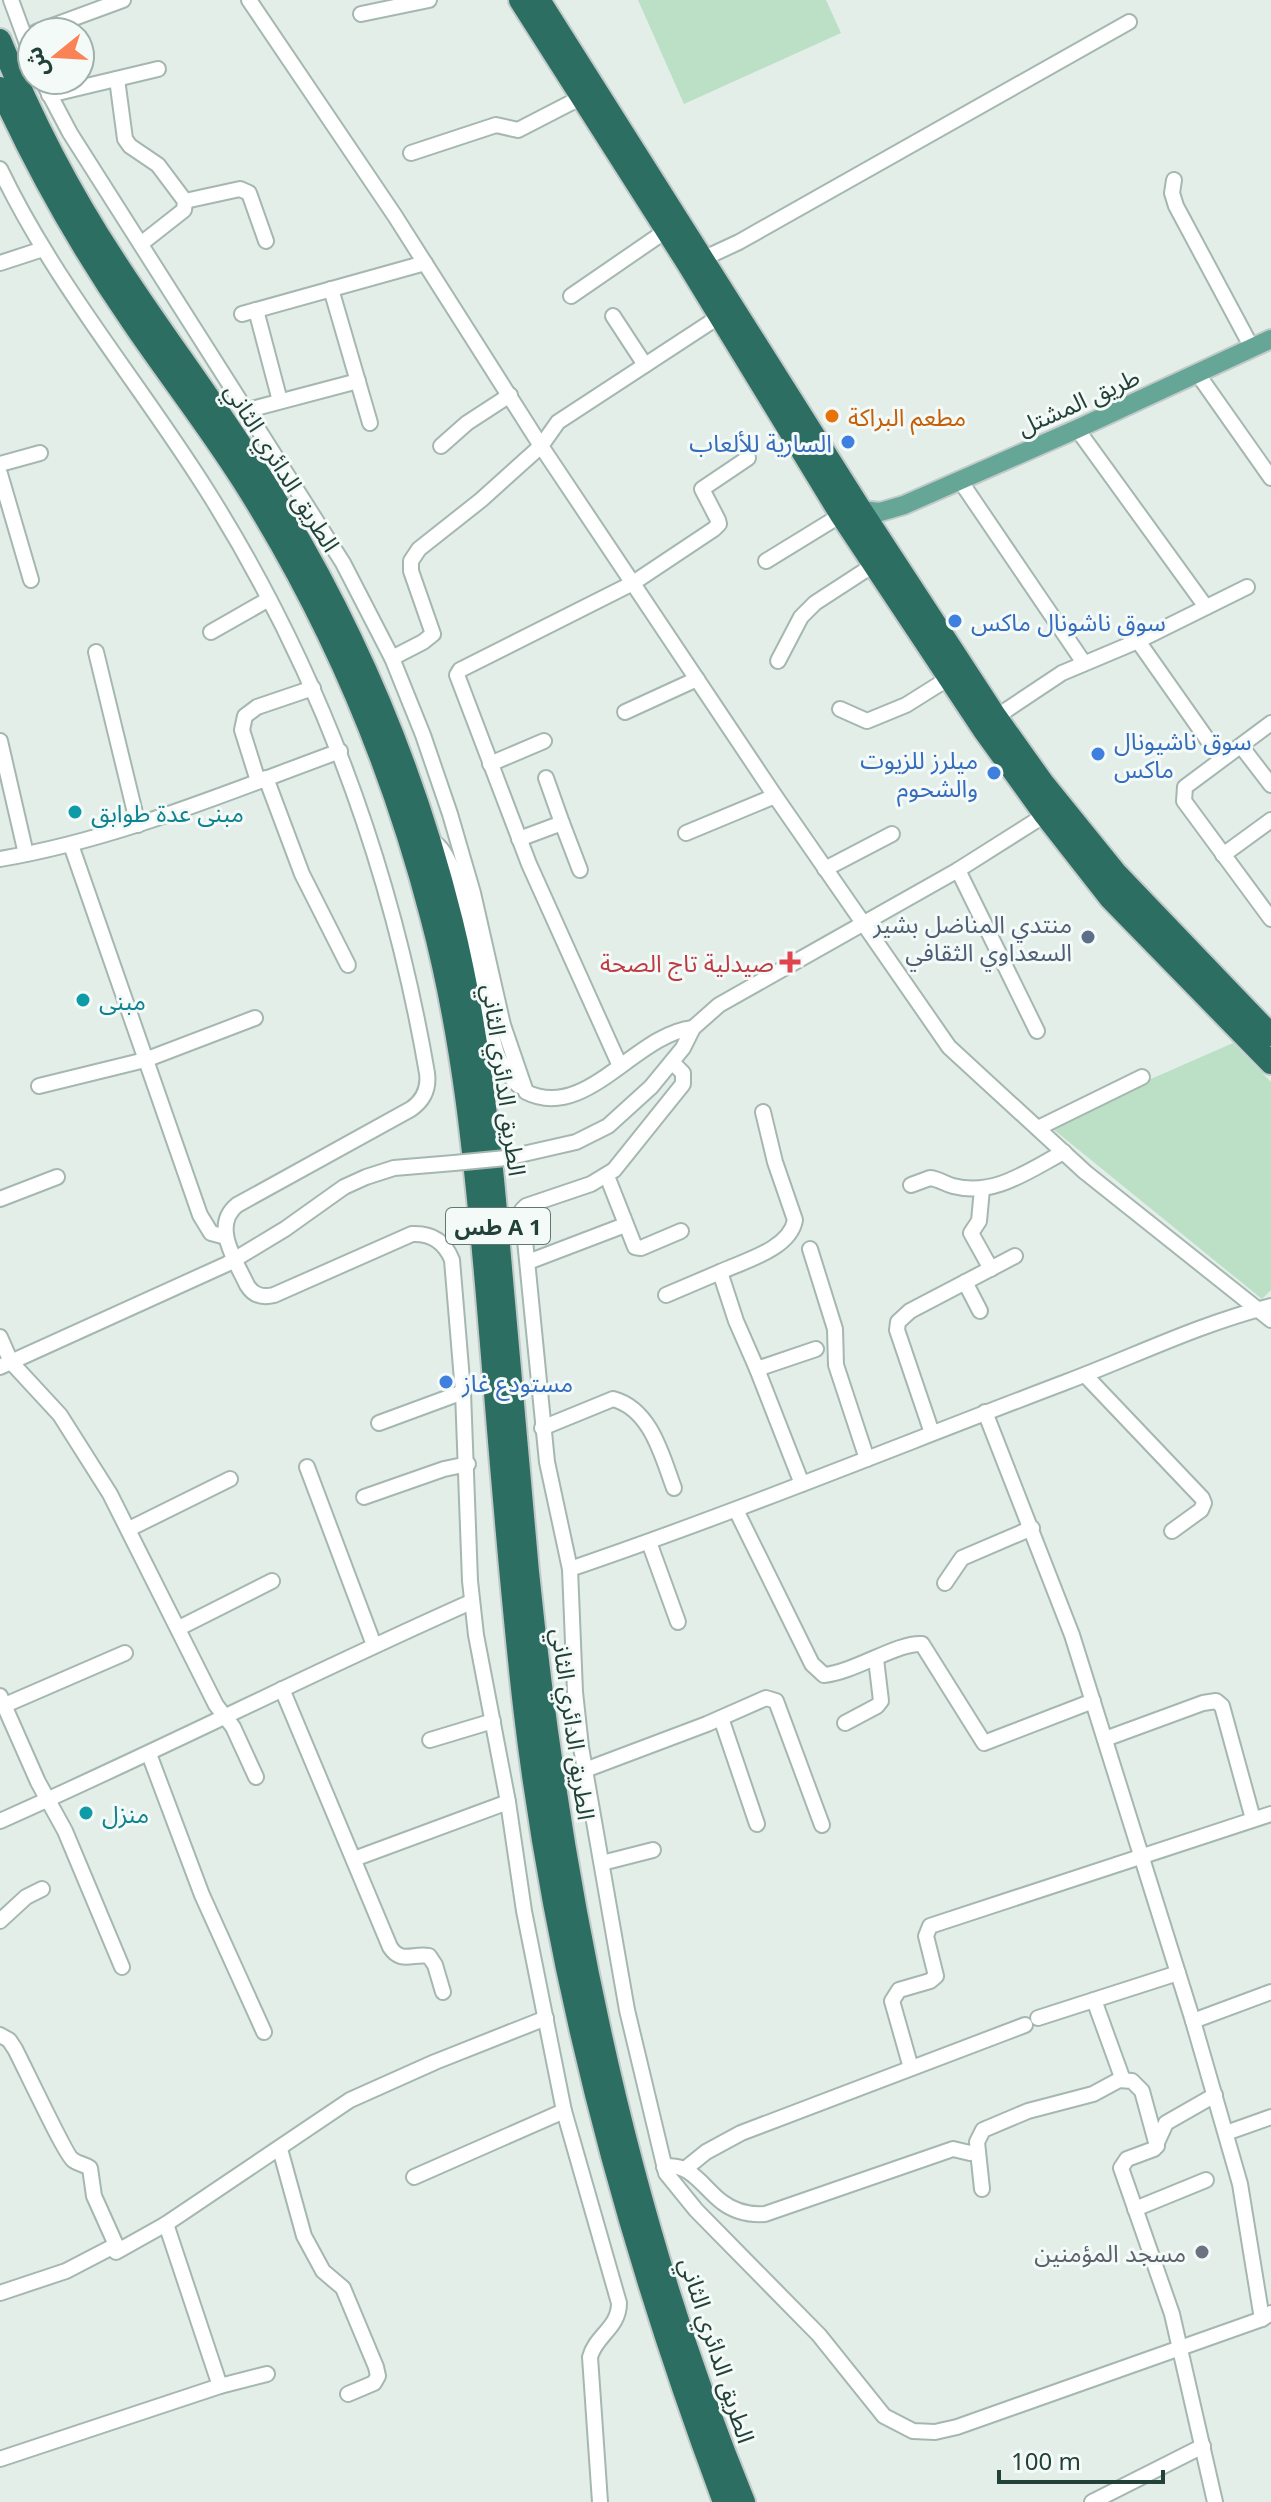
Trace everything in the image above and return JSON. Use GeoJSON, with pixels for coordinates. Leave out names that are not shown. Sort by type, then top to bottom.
{"type":"FeatureCollection","features":[{"type":"Feature","properties":{"kind":"highway"},"geometry":{"type":"LineString","coordinates":[[520,0],[667,230],[696,262],[720,316],[851,512],[878,535],[996,717],[1043,783],[1184,960],[1271,1063]]}},
{"type":"Feature","properties":{"kind":"highway"},"geometry":{"type":"LineString","coordinates":[[539,0],[851,512],[875,564],[949,678],[1045,815],[1110,898],[1271,1034]]}},
{"type":"Feature","properties":{"kind":"highway","name":"الطريق الدائري الثاني"},"geometry":{"type":"LineString","coordinates":[[0,40],[36,122],[95,230],[233,432],[326,586],[380,701],[428,840],[452,922],[483,1087],[537,1660],[582,1939],[611,2080],[645,2208],[699,2379],[744,2502]]}},
{"type":"Feature","properties":{"kind":"highway","name":"الطريق الدائري الثاني"},"geometry":{"type":"LineString","coordinates":[[0,88],[43,175],[82,244],[130,319],[243,481],[316,607],[368,724],[421,880],[452,1011],[471,1127],[521,1678],[553,1896],[589,2063],[624,2200],[664,2333],[724,2502]]}},
{"type":"Feature","properties":{"kind":"main road","name":"طريق المشتل"},"geometry":{"type":"LineString","coordinates":[[851,512],[880,512],[904,505],[1271,339]]}},
{"type":"Feature","properties":{"kind":"main road","name":"طريق المشتل"},"geometry":{"type":"LineString","coordinates":[[878,535],[887,518],[904,505]]}},
{"type":"Feature","properties":{"kind":"street"},"geometry":{"type":"LineString","coordinates":[[79,16],[123,0]]}},
{"type":"Feature","properties":{"kind":"street"},"geometry":{"type":"LineString","coordinates":[[250,0],[425,263],[541,446],[775,796],[949,1047],[1064,1152],[1264,1307],[1271,1320]]}},
{"type":"Feature","properties":{"kind":"street"},"geometry":{"type":"LineString","coordinates":[[361,14],[429,0]]}},
{"type":"Feature","properties":{"kind":"street"},"geometry":{"type":"LineString","coordinates":[[696,262],[729,248],[1129,22]]}},
{"type":"Feature","properties":{"kind":"street"},"geometry":{"type":"LineString","coordinates":[[96,84],[158,69]]}},
{"type":"Feature","properties":{"kind":"street"},"geometry":{"type":"LineString","coordinates":[[117,79],[125,139],[130,146],[158,165],[185,201],[184,210],[142,243]]}},
{"type":"Feature","properties":{"kind":"street"},"geometry":{"type":"LineString","coordinates":[[50,96],[92,169],[142,243],[343,563],[392,658],[450,814],[473,893],[503,1025],[526,1092]]}},
{"type":"Feature","properties":{"kind":"street"},"geometry":{"type":"LineString","coordinates":[[411,153],[496,125],[518,130],[582,97]]}},
{"type":"Feature","properties":{"kind":"street"},"geometry":{"type":"LineString","coordinates":[[0,169],[43,249],[84,314],[191,466],[269,599],[340,751],[373,843],[401,943],[425,1058],[426,1091],[411,1109],[237,1205],[225,1219],[226,1237],[249,1289],[257,1295],[268,1296],[405,1235],[418,1233],[437,1239],[452,1260],[468,1464],[471,1602],[508,1802],[524,1911],[564,2111],[619,2303],[615,2324],[595,2344],[590,2357],[600,2502]]}},
{"type":"Feature","properties":{"kind":"street"},"geometry":{"type":"LineString","coordinates":[[1174,180],[1172,193],[1176,206],[1252,348]]}},
{"type":"Feature","properties":{"kind":"street"},"geometry":{"type":"LineString","coordinates":[[185,201],[240,189],[249,193],[266,241]]}},
{"type":"Feature","properties":{"kind":"street"},"geometry":{"type":"LineString","coordinates":[[571,296],[667,230]]}},
{"type":"Feature","properties":{"kind":"street"},"geometry":{"type":"LineString","coordinates":[[0,263],[43,249]]}},
{"type":"Feature","properties":{"kind":"street"},"geometry":{"type":"LineString","coordinates":[[280,401],[249,312],[425,263]]}},
{"type":"Feature","properties":{"kind":"street"},"geometry":{"type":"LineString","coordinates":[[331,289],[370,423]]}},
{"type":"Feature","properties":{"kind":"street"},"geometry":{"type":"LineString","coordinates":[[613,316],[645,365]]}},
{"type":"Feature","properties":{"kind":"street"},"geometry":{"type":"LineString","coordinates":[[392,658],[433,634],[411,571],[414,555],[541,446],[558,422],[720,316]]}},
{"type":"Feature","properties":{"kind":"street"},"geometry":{"type":"LineString","coordinates":[[1197,373],[1271,478]]}},
{"type":"Feature","properties":{"kind":"street"},"geometry":{"type":"LineString","coordinates":[[248,410],[358,381]]}},
{"type":"Feature","properties":{"kind":"street"},"geometry":{"type":"LineString","coordinates":[[441,446],[467,423],[510,395]]}},
{"type":"Feature","properties":{"kind":"street"},"geometry":{"type":"LineString","coordinates":[[1077,429],[1206,607]]}},
{"type":"Feature","properties":{"kind":"street"},"geometry":{"type":"LineString","coordinates":[[0,464],[40,453]]}},
{"type":"Feature","properties":{"kind":"street"},"geometry":{"type":"LineString","coordinates":[[620,1066],[519,839],[457,672],[633,583],[717,527],[718,520],[702,489],[748,458]]}},
{"type":"Feature","properties":{"kind":"street"},"geometry":{"type":"LineString","coordinates":[[0,474],[31,580]]}},
{"type":"Feature","properties":{"kind":"street"},"geometry":{"type":"LineString","coordinates":[[959,479],[1084,663]]}},
{"type":"Feature","properties":{"kind":"street"},"geometry":{"type":"LineString","coordinates":[[766,561],[851,512]]}},
{"type":"Feature","properties":{"kind":"street"},"geometry":{"type":"LineString","coordinates":[[778,661],[801,617],[815,603],[875,564]]}},
{"type":"Feature","properties":{"kind":"street"},"geometry":{"type":"LineString","coordinates":[[996,717],[1062,673],[1138,641],[1247,587]]}},
{"type":"Feature","properties":{"kind":"street"},"geometry":{"type":"LineString","coordinates":[[211,632],[269,599]]}},
{"type":"Feature","properties":{"kind":"street"},"geometry":{"type":"LineString","coordinates":[[1138,641],[1221,759]]}},
{"type":"Feature","properties":{"kind":"street"},"geometry":{"type":"LineString","coordinates":[[96,652],[138,825]]}},
{"type":"Feature","properties":{"kind":"street"},"geometry":{"type":"LineString","coordinates":[[840,709],[867,721],[906,705],[949,678]]}},
{"type":"Feature","properties":{"kind":"street"},"geometry":{"type":"LineString","coordinates":[[625,712],[697,679]]}},
{"type":"Feature","properties":{"kind":"street"},"geometry":{"type":"LineString","coordinates":[[313,688],[257,707],[245,716],[242,730],[302,874],[348,965]]}},
{"type":"Feature","properties":{"kind":"street"},"geometry":{"type":"LineString","coordinates":[[1271,723],[1185,787],[1183,794],[1184,801],[1271,919]]}},
{"type":"Feature","properties":{"kind":"street"},"geometry":{"type":"LineString","coordinates":[[0,741],[26,854]]}},
{"type":"Feature","properties":{"kind":"street"},"geometry":{"type":"LineString","coordinates":[[490,764],[544,741]]}},
{"type":"Feature","properties":{"kind":"street"},"geometry":{"type":"LineString","coordinates":[[1241,746],[1271,785]]}},
{"type":"Feature","properties":{"kind":"street"},"geometry":{"type":"LineString","coordinates":[[0,859],[71,845],[138,825],[340,751]]}},
{"type":"Feature","properties":{"kind":"street"},"geometry":{"type":"LineString","coordinates":[[546,778],[580,870]]}},
{"type":"Feature","properties":{"kind":"street"},"geometry":{"type":"LineString","coordinates":[[686,833],[775,796]]}},
{"type":"Feature","properties":{"kind":"street"},"geometry":{"type":"LineString","coordinates":[[5,1365],[235,1259],[285,1229],[344,1187],[366,1177],[394,1168],[506,1158],[576,1142],[608,1126],[636,1103],[683,1048],[693,1028],[719,1005],[958,870],[1045,815]]}},
{"type":"Feature","properties":{"kind":"street"},"geometry":{"type":"LineString","coordinates":[[1223,855],[1271,820]]}},
{"type":"Feature","properties":{"kind":"street"},"geometry":{"type":"LineString","coordinates":[[519,839],[562,823]]}},
{"type":"Feature","properties":{"kind":"street"},"geometry":{"type":"LineString","coordinates":[[825,869],[892,834]]}},
{"type":"Feature","properties":{"kind":"street"},"geometry":{"type":"LineString","coordinates":[[428,840],[436,842],[444,850],[459,885],[498,1056],[511,1077],[526,1092],[546,1098],[564,1097],[597,1083],[662,1036],[693,1028]]}},
{"type":"Feature","properties":{"kind":"street"},"geometry":{"type":"LineString","coordinates":[[71,845],[202,1221],[211,1233],[226,1237]]}},
{"type":"Feature","properties":{"kind":"street"},"geometry":{"type":"LineString","coordinates":[[958,870],[1037,1031]]}},
{"type":"Feature","properties":{"kind":"street"},"geometry":{"type":"LineString","coordinates":[[39,1086],[145,1060],[255,1018]]}},
{"type":"Feature","properties":{"kind":"street"},"geometry":{"type":"LineString","coordinates":[[672,1062],[683,1073],[683,1084],[627,1157],[607,1176],[591,1184],[523,1208],[542,1428],[570,1569],[575,1692],[585,1770],[627,2010],[666,2173],[696,2210],[819,2335],[876,2408],[903,2428],[924,2432],[947,2430],[1266,2316],[1240,2184],[1142,1856],[1072,1635],[985,1412]]}},
{"type":"Feature","properties":{"kind":"street"},"geometry":{"type":"LineString","coordinates":[[1038,1128],[1142,1077]]}},
{"type":"Feature","properties":{"kind":"street"},"geometry":{"type":"LineString","coordinates":[[666,1295],[774,1247],[794,1229],[795,1220],[775,1162],[763,1112]]}},
{"type":"Feature","properties":{"kind":"street"},"geometry":{"type":"LineString","coordinates":[[911,1185],[930,1178],[952,1186],[982,1189],[999,1186],[1064,1152]]}},
{"type":"Feature","properties":{"kind":"street"},"geometry":{"type":"LineString","coordinates":[[607,1176],[633,1245],[637,1248],[681,1231]]}},
{"type":"Feature","properties":{"kind":"street"},"geometry":{"type":"LineString","coordinates":[[0,1199],[57,1177]]}},
{"type":"Feature","properties":{"kind":"street"},"geometry":{"type":"LineString","coordinates":[[982,1189],[979,1221],[971,1233],[991,1269]]}},
{"type":"Feature","properties":{"kind":"street"},"geometry":{"type":"LineString","coordinates":[[528,1262],[625,1225]]}},
{"type":"Feature","properties":{"kind":"street"},"geometry":{"type":"LineString","coordinates":[[810,1249],[835,1329],[836,1365],[867,1459]]}},
{"type":"Feature","properties":{"kind":"street"},"geometry":{"type":"LineString","coordinates":[[932,1433],[897,1330],[898,1322],[910,1311],[1015,1256]]}},
{"type":"Feature","properties":{"kind":"street"},"geometry":{"type":"LineString","coordinates":[[720,1272],[736,1321],[802,1484]]}},
{"type":"Feature","properties":{"kind":"street"},"geometry":{"type":"LineString","coordinates":[[965,1282],[980,1311]]}},
{"type":"Feature","properties":{"kind":"street"},"geometry":{"type":"LineString","coordinates":[[570,1569],[736,1510],[1085,1375],[1185,1332],[1264,1307]]}},
{"type":"Feature","properties":{"kind":"street"},"geometry":{"type":"LineString","coordinates":[[0,1337],[5,1365],[60,1415],[129,1529],[216,1705],[233,1727],[256,1777]]}},
{"type":"Feature","properties":{"kind":"street"},"geometry":{"type":"LineString","coordinates":[[757,1369],[816,1349]]}},
{"type":"Feature","properties":{"kind":"street"},"geometry":{"type":"LineString","coordinates":[[1085,1375],[1202,1498],[1204,1503],[1201,1510],[1172,1531]]}},
{"type":"Feature","properties":{"kind":"street"},"geometry":{"type":"LineString","coordinates":[[379,1423],[463,1392]]}},
{"type":"Feature","properties":{"kind":"street"},"geometry":{"type":"LineString","coordinates":[[542,1428],[613,1399],[618,1400],[633,1410],[651,1430],[674,1488]]}},
{"type":"Feature","properties":{"kind":"street"},"geometry":{"type":"LineString","coordinates":[[364,1497],[444,1469],[468,1464]]}},
{"type":"Feature","properties":{"kind":"street"},"geometry":{"type":"LineString","coordinates":[[307,1467],[374,1645]]}},
{"type":"Feature","properties":{"kind":"street"},"geometry":{"type":"LineString","coordinates":[[129,1529],[230,1479]]}},
{"type":"Feature","properties":{"kind":"street"},"geometry":{"type":"LineString","coordinates":[[736,1510],[818,1671],[828,1675],[907,1646],[922,1644],[984,1743],[1093,1701]]}},
{"type":"Feature","properties":{"kind":"street"},"geometry":{"type":"LineString","coordinates":[[945,1583],[962,1558],[1032,1528]]}},
{"type":"Feature","properties":{"kind":"street"},"geometry":{"type":"LineString","coordinates":[[649,1542],[678,1622]]}},
{"type":"Feature","properties":{"kind":"street"},"geometry":{"type":"LineString","coordinates":[[179,1628],[272,1581]]}},
{"type":"Feature","properties":{"kind":"street"},"geometry":{"type":"LineString","coordinates":[[0,1821],[471,1602]]}},
{"type":"Feature","properties":{"kind":"street"},"geometry":{"type":"LineString","coordinates":[[122,1967],[65,1831],[47,1800],[2,1701],[125,1653]]}},
{"type":"Feature","properties":{"kind":"street"},"geometry":{"type":"LineString","coordinates":[[845,1723],[881,1701],[876,1659]]}},
{"type":"Feature","properties":{"kind":"street"},"geometry":{"type":"LineString","coordinates":[[282,1689],[395,1955],[401,1958],[429,1956],[443,1992]]}},
{"type":"Feature","properties":{"kind":"street"},"geometry":{"type":"LineString","coordinates":[[585,1770],[766,1698],[776,1701],[822,1825]]}},
{"type":"Feature","properties":{"kind":"street"},"geometry":{"type":"LineString","coordinates":[[1105,1739],[1216,1701],[1222,1706],[1253,1819]]}},
{"type":"Feature","properties":{"kind":"street"},"geometry":{"type":"LineString","coordinates":[[721,1718],[757,1824]]}},
{"type":"Feature","properties":{"kind":"street"},"geometry":{"type":"LineString","coordinates":[[430,1740],[493,1721]]}},
{"type":"Feature","properties":{"kind":"street"},"geometry":{"type":"LineString","coordinates":[[149,1754],[202,1895],[264,2032]]}},
{"type":"Feature","properties":{"kind":"street"},"geometry":{"type":"LineString","coordinates":[[354,1859],[508,1802]]}},
{"type":"Feature","properties":{"kind":"street"},"geometry":{"type":"LineString","coordinates":[[911,2068],[892,2001],[899,1990],[936,1976],[926,1936],[930,1926],[1271,1814]]}},
{"type":"Feature","properties":{"kind":"street"},"geometry":{"type":"LineString","coordinates":[[602,1863],[653,1850]]}},
{"type":"Feature","properties":{"kind":"street"},"geometry":{"type":"LineString","coordinates":[[0,1921],[26,1897],[42,1889]]}},
{"type":"Feature","properties":{"kind":"street"},"geometry":{"type":"LineString","coordinates":[[685,2169],[729,2138],[1032,2022],[1178,1973]]}},
{"type":"Feature","properties":{"kind":"street"},"geometry":{"type":"LineString","coordinates":[[1193,2021],[1271,1992]]}},
{"type":"Feature","properties":{"kind":"street"},"geometry":{"type":"LineString","coordinates":[[1094,2000],[1123,2080]]}},
{"type":"Feature","properties":{"kind":"street"},"geometry":{"type":"LineString","coordinates":[[0,2035],[15,2049],[66,2153],[73,2161],[90,2168],[94,2196],[116,2245],[116,2252],[166,2224],[350,2100],[546,2018]]}},
{"type":"Feature","properties":{"kind":"street"},"geometry":{"type":"LineString","coordinates":[[982,2189],[978,2138],[988,2127],[1046,2105],[1093,2094],[1113,2081],[1136,2084],[1142,2091],[1157,2146]]}},
{"type":"Feature","properties":{"kind":"street"},"geometry":{"type":"LineString","coordinates":[[1215,2095],[1166,2123],[1157,2146],[1127,2159],[1121,2171],[1166,2294],[1215,2502]]}},
{"type":"Feature","properties":{"kind":"street"},"geometry":{"type":"LineString","coordinates":[[414,2177],[564,2111]]}},
{"type":"Feature","properties":{"kind":"street"},"geometry":{"type":"LineString","coordinates":[[1226,2133],[1271,2117]]}},
{"type":"Feature","properties":{"kind":"street"},"geometry":{"type":"LineString","coordinates":[[280,2149],[304,2236],[323,2271],[343,2288],[376,2367],[378,2376],[374,2383],[348,2394]]}},
{"type":"Feature","properties":{"kind":"street"},"geometry":{"type":"LineString","coordinates":[[664,2167],[674,2165],[685,2169],[730,2207],[747,2214],[765,2214],[953,2149],[970,2153],[977,2151]]}},
{"type":"Feature","properties":{"kind":"street"},"geometry":{"type":"LineString","coordinates":[[1135,2209],[1206,2180]]}},
{"type":"Feature","properties":{"kind":"street"},"geometry":{"type":"LineString","coordinates":[[166,2224],[220,2386]]}},
{"type":"Feature","properties":{"kind":"street"},"geometry":{"type":"LineString","coordinates":[[0,2293],[66,2271],[116,2245]]}},
{"type":"Feature","properties":{"kind":"street"},"geometry":{"type":"LineString","coordinates":[[0,2459],[220,2386],[267,2374]]}},
{"type":"Feature","properties":{"kind":"street"},"geometry":{"type":"LineString","coordinates":[[1092,2502],[1203,2446]]}},
{"type":"Feature","properties":{"kind":"green space"},"geometry":{"type":"Polygon","coordinates":[[[638,0],[826,0],[841,33],[684,104],[638,0]]]}},
{"type":"Feature","properties":{"kind":"green space"},"geometry":{"type":"Polygon","coordinates":[[[1233,1043],[1271,1082],[1271,1290],[1262,1299],[1053,1129],[1055,1121],[1233,1043]]]}},
{"type":"Feature","properties":{"kind":"place","name":"مطعم البراكة"},"geometry":{"type":"Point","coordinates":[832,416]}},
{"type":"Feature","properties":{"kind":"place","name":"السارية للألعاب"},"geometry":{"type":"Point","coordinates":[848,442]}},
{"type":"Feature","properties":{"kind":"place","name":"سوق ناشونال ماكس"},"geometry":{"type":"Point","coordinates":[955,621]}},
{"type":"Feature","properties":{"kind":"place","name":"سوق ناشيونال ماكس"},"geometry":{"type":"Point","coordinates":[1098,754]}},
{"type":"Feature","properties":{"kind":"place","name":"ميلرز للزيوت والشحوم"},"geometry":{"type":"Point","coordinates":[994,773]}},
{"type":"Feature","properties":{"kind":"place","name":"مبنى عدة طوابق"},"geometry":{"type":"Point","coordinates":[75,812]}},
{"type":"Feature","properties":{"kind":"place","name":"منتدي المناضل بشير السعداوي الثقافي"},"geometry":{"type":"Point","coordinates":[1088,937]}},
{"type":"Feature","properties":{"kind":"place","name":"صيدلية تاج الصحة"},"geometry":{"type":"Point","coordinates":[790,962]}},
{"type":"Feature","properties":{"kind":"place","name":"مبنى"},"geometry":{"type":"Point","coordinates":[83,1000]}},
{"type":"Feature","properties":{"kind":"place","name":"مستودع غاز"},"geometry":{"type":"Point","coordinates":[446,1382]}},
{"type":"Feature","properties":{"kind":"place","name":"منزل"},"geometry":{"type":"Point","coordinates":[86,1813]}},
{"type":"Feature","properties":{"kind":"place","name":"مسجد المؤمنين"},"geometry":{"type":"Point","coordinates":[1202,2252]}}]}
